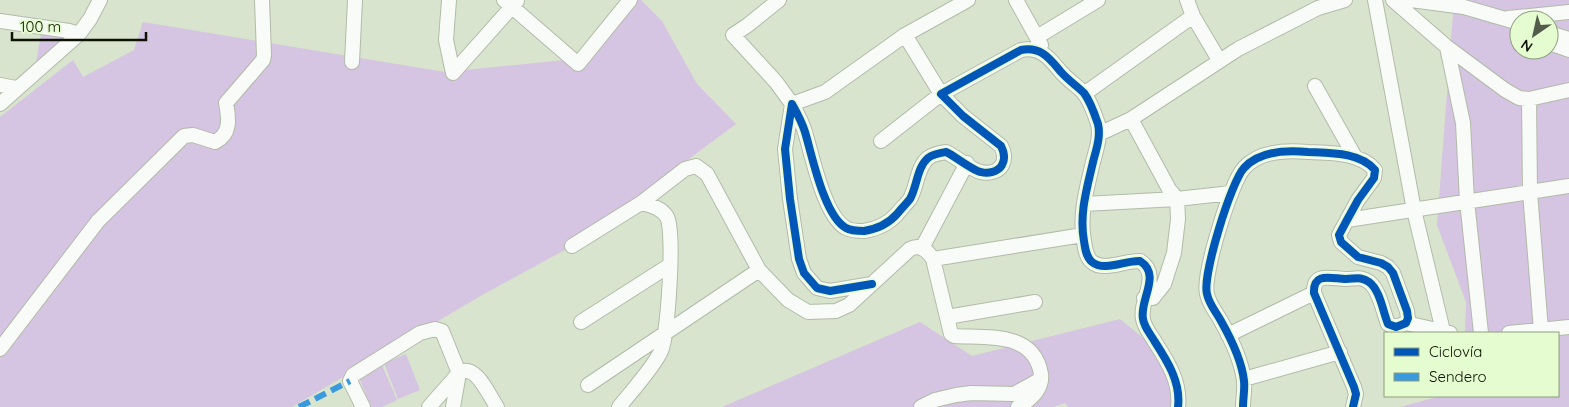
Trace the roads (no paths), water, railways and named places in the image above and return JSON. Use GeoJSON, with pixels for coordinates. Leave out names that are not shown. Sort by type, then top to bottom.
{"type":"FeatureCollection","features":[{"type":"Feature","properties":{"kind":"street"},"geometry":{"type":"LineString","coordinates":[[90,19],[94,0]]}},
{"type":"Feature","properties":{"kind":"street"},"geometry":{"type":"LineString","coordinates":[[0,104],[79,34],[100,0]]}},
{"type":"Feature","properties":{"kind":"street"},"geometry":{"type":"LineString","coordinates":[[0,349],[98,221],[184,136],[193,135],[215,142],[221,139],[228,130],[229,120],[226,103],[259,66],[264,54],[262,0]]}},
{"type":"Feature","properties":{"kind":"street"},"geometry":{"type":"LineString","coordinates":[[352,62],[355,0]]}},
{"type":"Feature","properties":{"kind":"street"},"geometry":{"type":"LineString","coordinates":[[449,0],[446,40],[453,73],[511,2],[578,64],[630,0]]}},
{"type":"Feature","properties":{"kind":"street"},"geometry":{"type":"LineString","coordinates":[[779,0],[748,25],[733,34],[776,82],[792,104],[805,131],[810,153],[827,201],[836,219],[846,228],[857,232],[871,230],[886,224],[897,215],[910,199],[928,158],[935,154],[946,152],[980,172],[994,172],[1000,169],[1004,161],[1004,152],[1001,146],[963,116],[941,94],[905,36]]}},
{"type":"Feature","properties":{"kind":"street"},"geometry":{"type":"LineString","coordinates":[[792,104],[825,92],[905,36],[968,0]]}},
{"type":"Feature","properties":{"kind":"street"},"geometry":{"type":"LineString","coordinates":[[1016,0],[1045,54],[1064,76],[1084,94],[1098,124],[1099,134],[1082,220],[1083,236],[1089,258],[1098,266],[1140,261],[1149,270],[1150,286],[1144,298],[1143,319],[1174,377],[1178,388],[1178,407]]}},
{"type":"Feature","properties":{"kind":"street"},"geometry":{"type":"LineString","coordinates":[[1037,36],[1098,0]]}},
{"type":"Feature","properties":{"kind":"street"},"geometry":{"type":"LineString","coordinates":[[1189,0],[1193,16],[1219,60]]}},
{"type":"Feature","properties":{"kind":"street"},"geometry":{"type":"LineString","coordinates":[[1099,134],[1131,119],[1219,60],[1318,8],[1345,0]]}},
{"type":"Feature","properties":{"kind":"street"},"geometry":{"type":"LineString","coordinates":[[1353,407],[1356,394],[1340,352],[1314,294],[1315,285],[1320,279],[1325,277],[1349,280],[1362,278],[1374,288],[1388,324],[1396,327],[1406,323],[1447,332],[1414,210],[1375,0]]}},
{"type":"Feature","properties":{"kind":"street"},"geometry":{"type":"LineString","coordinates":[[1393,0],[1447,48],[1519,98],[1529,99],[1569,90]]}},
{"type":"Feature","properties":{"kind":"street"},"geometry":{"type":"LineString","coordinates":[[1411,0],[1465,3],[1509,20]]}},
{"type":"Feature","properties":{"kind":"street"},"geometry":{"type":"LineString","coordinates":[[1084,94],[1193,16]]}},
{"type":"Feature","properties":{"kind":"street"},"geometry":{"type":"LineString","coordinates":[[0,21],[79,34]]}},
{"type":"Feature","properties":{"kind":"street"},"geometry":{"type":"LineString","coordinates":[[1447,48],[1463,123],[1468,201],[1481,332]]}},
{"type":"Feature","properties":{"kind":"street"},"geometry":{"type":"LineString","coordinates":[[881,141],[941,94],[1021,50],[1032,49],[1045,54]]}},
{"type":"Feature","properties":{"kind":"street"},"geometry":{"type":"LineString","coordinates":[[0,85],[16,88]]}},
{"type":"Feature","properties":{"kind":"street"},"geometry":{"type":"LineString","coordinates":[[1315,86],[1355,157]]}},
{"type":"Feature","properties":{"kind":"street"},"geometry":{"type":"LineString","coordinates":[[1529,99],[1530,192],[1541,330]]}},
{"type":"Feature","properties":{"kind":"street"},"geometry":{"type":"LineString","coordinates":[[792,104],[785,149],[795,239],[804,273],[816,288],[824,291],[872,284]]}},
{"type":"Feature","properties":{"kind":"street"},"geometry":{"type":"LineString","coordinates":[[1131,119],[1169,189],[1177,199],[1178,219],[1174,253],[1169,270],[1159,293],[1153,298],[1144,298]]}},
{"type":"Feature","properties":{"kind":"street"},"geometry":{"type":"LineString","coordinates":[[1243,407],[1244,379],[1228,335],[1211,306],[1206,292],[1211,258],[1224,208],[1243,168],[1257,158],[1277,152],[1303,151],[1355,157],[1369,163],[1375,170],[1374,178],[1358,200],[1339,235],[1341,242],[1358,257],[1381,263],[1393,273],[1407,311],[1408,318],[1406,323]]}},
{"type":"Feature","properties":{"kind":"street"},"geometry":{"type":"LineString","coordinates":[[922,248],[967,164]]}},
{"type":"Feature","properties":{"kind":"street"},"geometry":{"type":"LineString","coordinates":[[572,246],[641,203],[685,170],[696,166],[707,174],[759,270],[788,300],[808,312],[836,310],[849,305],[910,249],[915,247],[928,251],[933,259],[950,331],[954,336],[1011,340],[1031,350],[1037,361],[1041,379],[1036,393],[1018,407]]}},
{"type":"Feature","properties":{"kind":"street"},"geometry":{"type":"LineString","coordinates":[[1347,220],[1569,186]]}},
{"type":"Feature","properties":{"kind":"street"},"geometry":{"type":"LineString","coordinates":[[1084,204],[1177,199],[1231,193]]}},
{"type":"Feature","properties":{"kind":"street"},"geometry":{"type":"LineString","coordinates":[[619,407],[661,351],[666,332],[670,226],[667,217],[660,209],[641,203]]}},
{"type":"Feature","properties":{"kind":"street"},"geometry":{"type":"LineString","coordinates":[[933,259],[1083,236]]}},
{"type":"Feature","properties":{"kind":"street"},"geometry":{"type":"LineString","coordinates":[[581,322],[670,265]]}},
{"type":"Feature","properties":{"kind":"street"},"geometry":{"type":"LineString","coordinates":[[588,386],[759,270]]}},
{"type":"Feature","properties":{"kind":"street"},"geometry":{"type":"LineString","coordinates":[[1228,335],[1314,294]]}},
{"type":"Feature","properties":{"kind":"street"},"geometry":{"type":"LineString","coordinates":[[947,316],[1035,302]]}},
{"type":"Feature","properties":{"kind":"street"},"geometry":{"type":"LineString","coordinates":[[1519,332],[1569,327]]}},
{"type":"Feature","properties":{"kind":"street"},"geometry":{"type":"LineString","coordinates":[[363,407],[350,381],[353,375],[420,333],[435,329],[442,331],[458,373],[453,407]]}},
{"type":"Feature","properties":{"kind":"street"},"geometry":{"type":"LineString","coordinates":[[1244,379],[1340,352]]}},
{"type":"Feature","properties":{"kind":"street"},"geometry":{"type":"LineString","coordinates":[[429,407],[458,373],[463,370],[475,374],[497,407]]}},
{"type":"Feature","properties":{"kind":"street"},"geometry":{"type":"LineString","coordinates":[[921,407],[935,400],[956,395],[971,393],[1014,394],[1041,379]]}}]}
